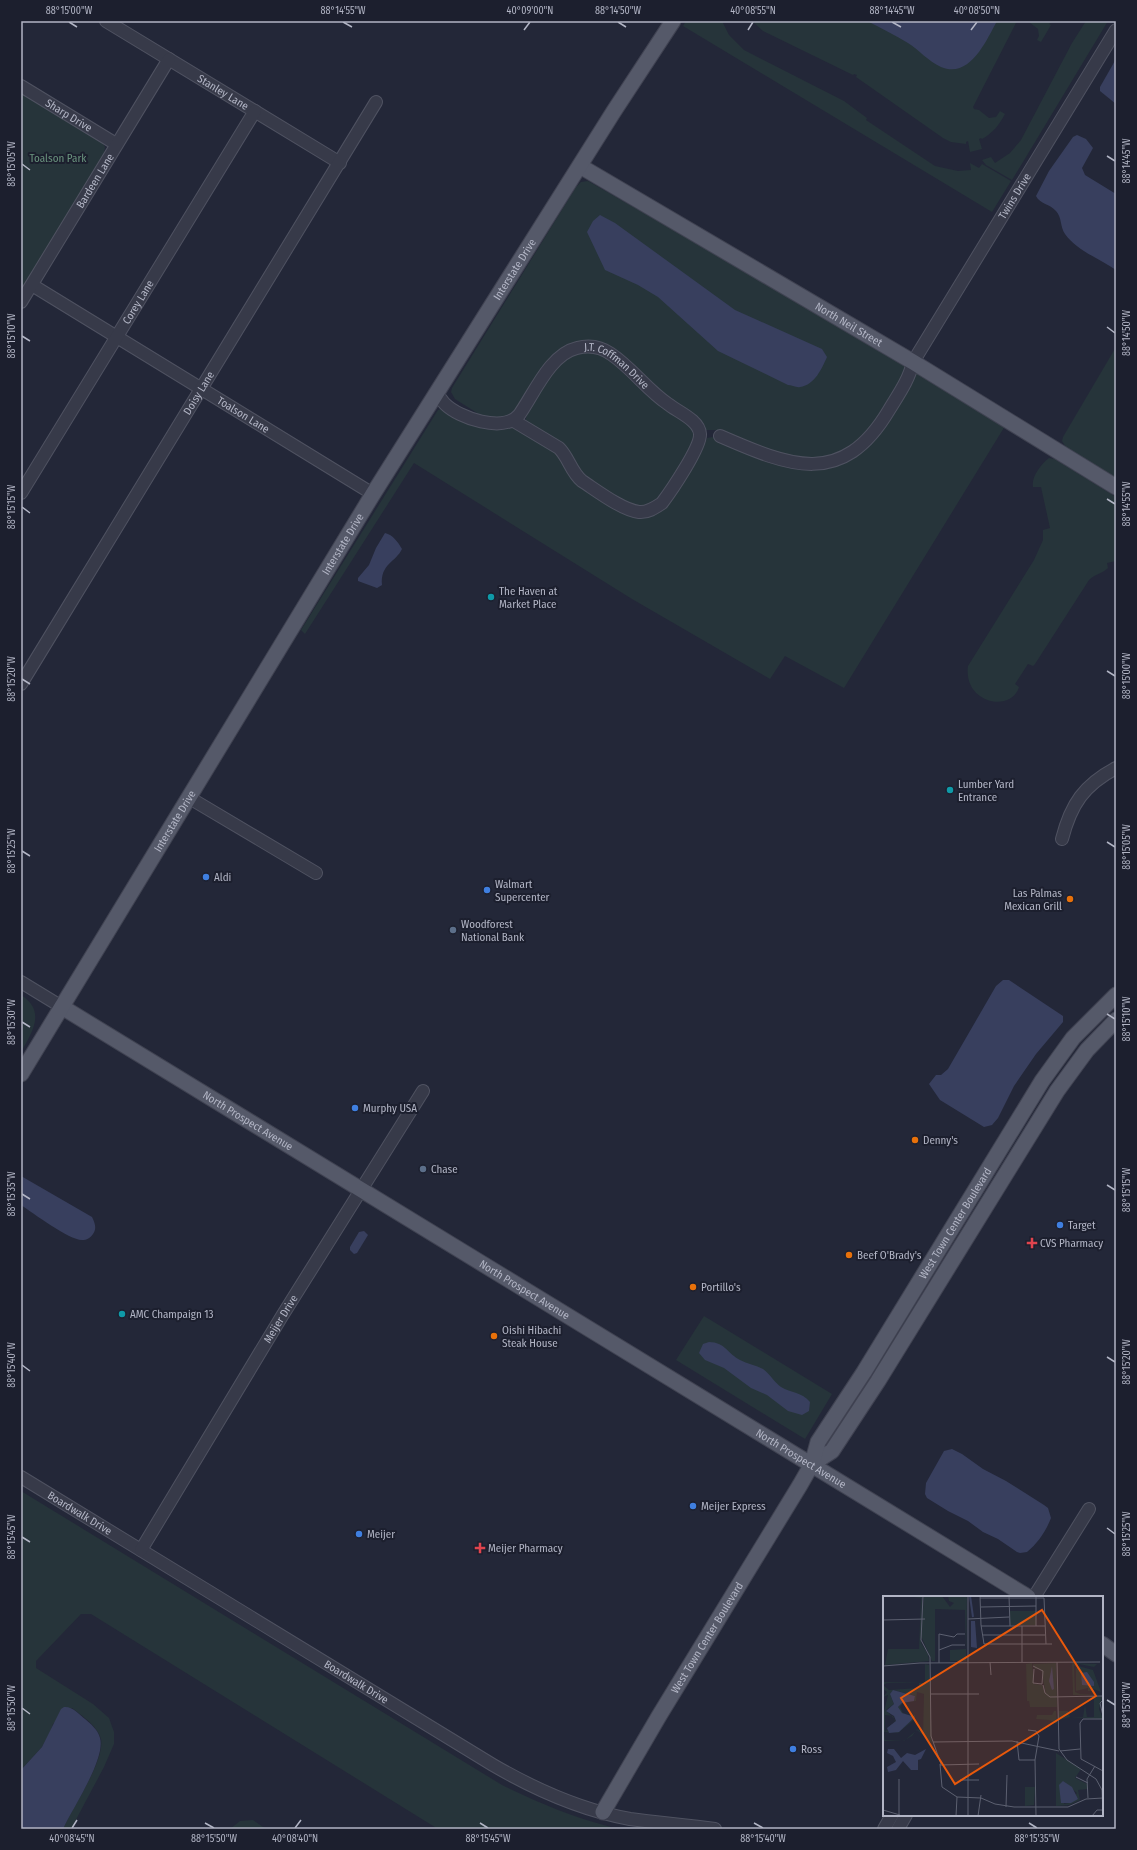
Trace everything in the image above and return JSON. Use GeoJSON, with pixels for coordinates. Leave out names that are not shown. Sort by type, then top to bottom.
{"type":"FeatureCollection","features":[{"type":"Feature","properties":{"kind":"main road","name":"Interstate Drive"},"geometry":{"type":"LineString","coordinates":[[21,1074],[373,494],[580,166],[674,21]]}},
{"type":"Feature","properties":{"kind":"main road","name":"North Neil Street"},"geometry":{"type":"LineString","coordinates":[[580,166],[913,362],[1116,487]]}},
{"type":"Feature","properties":{"kind":"main road","name":"West Town Center Boulevard"},"geometry":{"type":"LineString","coordinates":[[603,1812],[812,1464],[818,1442],[864,1372],[1042,1080],[1073,1038],[1116,995]]}},
{"type":"Feature","properties":{"kind":"main road","name":"North Prospect Avenue"},"geometry":{"type":"LineString","coordinates":[[62,1007],[1026,1596]]}},
{"type":"Feature","properties":{"kind":"main road","name":"West Town Center Boulevard"},"geometry":{"type":"LineString","coordinates":[[812,1464],[832,1451],[878,1381],[1057,1090],[1087,1050],[1116,1021]]}},
{"type":"Feature","properties":{"kind":"main road"},"geometry":{"type":"LineString","coordinates":[[1103,1645],[1116,1654]]}},
{"type":"Feature","properties":{"kind":"street","name":"Stanley Lane"},"geometry":{"type":"LineString","coordinates":[[106,21],[340,163]]}},
{"type":"Feature","properties":{"kind":"street","name":"Twins Drive"},"geometry":{"type":"LineString","coordinates":[[913,362],[1116,30]]}},
{"type":"Feature","properties":{"kind":"street","name":"Bardeen Lane"},"geometry":{"type":"LineString","coordinates":[[21,302],[169,59]]}},
{"type":"Feature","properties":{"kind":"street","name":"Sharp Drive"},"geometry":{"type":"LineString","coordinates":[[21,86],[116,144]]}},
{"type":"Feature","properties":{"kind":"street","name":"Doisy Lane"},"geometry":{"type":"LineString","coordinates":[[21,684],[376,102]]}},
{"type":"Feature","properties":{"kind":"street","name":"Corey Lane"},"geometry":{"type":"LineString","coordinates":[[21,493],[255,111]]}},
{"type":"Feature","properties":{"kind":"street","name":"Toalson Lane"},"geometry":{"type":"LineString","coordinates":[[32,285],[373,494]]}},
{"type":"Feature","properties":{"kind":"street","name":"J.T. Coffman Drive"},"geometry":{"type":"LineString","coordinates":[[589,346],[600,348],[611,354],[664,402],[696,424],[700,434],[696,448],[662,503],[648,511],[640,512],[620,504],[582,481],[573,471],[564,453],[559,448],[514,421],[557,358],[576,348],[589,346]]}},
{"type":"Feature","properties":{"kind":"street"},"geometry":{"type":"LineString","coordinates":[[720,436],[763,455],[789,463],[805,465],[834,461],[862,445],[874,433],[909,377],[913,362]]}},
{"type":"Feature","properties":{"kind":"street"},"geometry":{"type":"LineString","coordinates":[[437,394],[450,398],[467,409],[476,419],[496,425],[514,421]]}},
{"type":"Feature","properties":{"kind":"street"},"geometry":{"type":"LineString","coordinates":[[1062,838],[1069,816],[1080,796],[1096,779],[1116,768]]}},
{"type":"Feature","properties":{"kind":"street"},"geometry":{"type":"LineString","coordinates":[[188,797],[316,873]]}},
{"type":"Feature","properties":{"kind":"street","name":"North Prospect Avenue"},"geometry":{"type":"LineString","coordinates":[[21,982],[62,1007]]}},
{"type":"Feature","properties":{"kind":"street"},"geometry":{"type":"LineString","coordinates":[[1099,1011],[1116,1021]]}},
{"type":"Feature","properties":{"kind":"street","name":"Meijer Drive"},"geometry":{"type":"LineString","coordinates":[[141,1550],[199,1452],[423,1091]]}},
{"type":"Feature","properties":{"kind":"street","name":"Boardwalk Drive"},"geometry":{"type":"LineString","coordinates":[[21,1477],[514,1777],[559,1799],[603,1812],[636,1819],[715,1829]]}},
{"type":"Feature","properties":{"kind":"street"},"geometry":{"type":"LineString","coordinates":[[1035,1596],[1089,1509]]}},
{"type":"Feature","properties":{"kind":"street"},"geometry":{"type":"LineString","coordinates":[[884,1829],[891,1816]]}},
{"type":"Feature","properties":{"kind":"street"},"geometry":{"type":"LineString","coordinates":[[898,1829],[905,1816]]}},
{"type":"Feature","properties":{"kind":"green space"},"geometry":{"type":"Polygon","coordinates":[[[686,21],[722,21],[729,35],[744,50],[844,101],[867,118],[866,120],[935,166],[958,171],[971,170],[970,163],[979,168],[982,164],[1011,181],[992,212],[683,26],[686,21]]]}},
{"type":"Feature","properties":{"kind":"green space"},"geometry":{"type":"Polygon","coordinates":[[[752,21],[1017,21],[973,107],[989,118],[996,117],[1000,111],[1005,114],[993,131],[986,137],[979,139],[982,149],[970,152],[968,141],[966,144],[951,142],[943,138],[856,77],[857,75],[853,75],[763,31],[752,21]]]}},
{"type":"Feature","properties":{"kind":"green space"},"geometry":{"type":"Polygon","coordinates":[[[1022,21],[1053,21],[1049,24],[1051,25],[1041,42],[1037,40],[1039,36],[1038,29],[1029,22],[1022,21]]]}},
{"type":"Feature","properties":{"kind":"green space"},"geometry":{"type":"Polygon","coordinates":[[[1086,21],[1108,21],[1012,180],[986,165],[982,160],[991,157],[995,163],[1010,153],[1021,140],[1072,43],[1086,21]]]}},
{"type":"Feature","properties":{"kind":"green space","name":"Toalson Park"},"geometry":{"type":"Polygon","coordinates":[[[21,92],[101,141],[105,147],[104,154],[21,290],[21,92]]]}},
{"type":"Feature","properties":{"kind":"green space"},"geometry":{"type":"Polygon","coordinates":[[[588,181],[790,296],[909,368],[878,421],[850,449],[822,459],[792,459],[719,430],[706,430],[630,365],[578,343],[510,418],[485,418],[455,399],[451,392],[452,388],[576,187],[581,182],[588,181]]]}},
{"type":"Feature","properties":{"kind":"green space"},"geometry":{"type":"Polygon","coordinates":[[[1116,347],[1116,478],[1067,449],[1062,441],[1116,347]]]}},
{"type":"Feature","properties":{"kind":"green space"},"geometry":{"type":"Polygon","coordinates":[[[583,352],[602,355],[612,362],[646,395],[692,428],[695,432],[693,444],[664,492],[652,504],[642,507],[629,504],[614,497],[581,472],[526,422],[528,411],[557,368],[572,356],[583,352]]]}},
{"type":"Feature","properties":{"kind":"green space"},"geometry":{"type":"Polygon","coordinates":[[[915,373],[918,373],[1005,426],[844,688],[785,656],[770,679],[632,599],[414,463],[305,634],[301,630],[438,410],[444,408],[488,429],[503,430],[513,427],[554,451],[576,482],[586,491],[628,514],[644,517],[660,511],[668,505],[701,453],[707,438],[712,437],[773,462],[847,459],[915,373]]]}},
{"type":"Feature","properties":{"kind":"green space"},"geometry":{"type":"Polygon","coordinates":[[[1049,458],[1055,459],[1116,497],[1116,561],[1107,563],[1108,568],[1089,580],[1035,664],[1033,666],[1028,664],[1015,684],[1019,687],[1015,695],[1007,700],[998,702],[989,700],[980,696],[973,689],[968,679],[968,666],[1034,560],[1043,540],[1043,530],[1050,528],[1041,487],[1033,487],[1037,471],[1049,458]]]}},
{"type":"Feature","properties":{"kind":"green space"},"geometry":{"type":"Polygon","coordinates":[[[21,995],[29,1001],[33,1008],[35,1022],[30,1036],[21,1052],[21,995]]]}},
{"type":"Feature","properties":{"kind":"green space"},"geometry":{"type":"Polygon","coordinates":[[[704,1316],[832,1394],[805,1439],[676,1360],[704,1316]]]}},
{"type":"Feature","properties":{"kind":"green space"},"geometry":{"type":"Polygon","coordinates":[[[21,1491],[502,1785],[555,1809],[582,1819],[611,1827],[610,1829],[438,1829],[91,1614],[81,1614],[36,1661],[36,1668],[93,1704],[109,1718],[114,1732],[114,1744],[104,1767],[71,1829],[63,1829],[93,1772],[101,1748],[101,1739],[93,1725],[72,1708],[53,1724],[42,1747],[21,1770],[21,1491]]]}},
{"type":"Feature","properties":{"kind":"green space"},"geometry":{"type":"Polygon","coordinates":[[[253,1820],[266,1829],[230,1829],[240,1821],[253,1820]]]}},
{"type":"Feature","properties":{"kind":"water"},"geometry":{"type":"Polygon","coordinates":[[[867,21],[997,21],[976,56],[969,63],[960,68],[951,69],[936,65],[908,43],[867,21]]]}},
{"type":"Feature","properties":{"kind":"water"},"geometry":{"type":"Polygon","coordinates":[[[1116,59],[1116,104],[1100,91],[1100,87],[1116,59]]]}},
{"type":"Feature","properties":{"kind":"water"},"geometry":{"type":"Polygon","coordinates":[[[1077,135],[1086,139],[1093,148],[1082,168],[1085,175],[1116,194],[1116,270],[1075,245],[1063,231],[1058,213],[1040,201],[1036,196],[1049,171],[1073,137],[1077,135]]]}},
{"type":"Feature","properties":{"kind":"water"},"geometry":{"type":"Polygon","coordinates":[[[600,215],[615,223],[735,310],[822,349],[827,357],[814,380],[805,386],[799,387],[788,385],[718,351],[658,297],[638,285],[605,270],[587,232],[593,221],[600,215]]]}},
{"type":"Feature","properties":{"kind":"water"},"geometry":{"type":"Polygon","coordinates":[[[385,533],[395,539],[402,549],[383,572],[382,585],[377,588],[358,581],[358,578],[369,565],[376,548],[385,533]]]}},
{"type":"Feature","properties":{"kind":"water"},"geometry":{"type":"Polygon","coordinates":[[[1003,980],[1009,980],[1063,1016],[1063,1022],[1036,1054],[1014,1086],[998,1118],[992,1125],[984,1127],[940,1100],[929,1084],[936,1075],[941,1075],[948,1069],[996,986],[1003,980]]]}},
{"type":"Feature","properties":{"kind":"water"},"geometry":{"type":"Polygon","coordinates":[[[21,1176],[92,1217],[95,1228],[90,1238],[82,1240],[69,1236],[51,1226],[21,1205],[21,1176]]]}},
{"type":"Feature","properties":{"kind":"water"},"geometry":{"type":"Polygon","coordinates":[[[364,1231],[368,1235],[357,1253],[354,1254],[350,1250],[350,1247],[359,1232],[364,1231]]]}},
{"type":"Feature","properties":{"kind":"water"},"geometry":{"type":"Polygon","coordinates":[[[709,1342],[723,1346],[736,1358],[763,1369],[781,1387],[804,1396],[810,1402],[809,1411],[802,1415],[788,1411],[767,1395],[751,1388],[724,1368],[705,1360],[699,1353],[703,1344],[709,1342]]]}},
{"type":"Feature","properties":{"kind":"water"},"geometry":{"type":"Polygon","coordinates":[[[952,1449],[1048,1508],[1051,1518],[1049,1523],[1038,1541],[1027,1552],[1017,1552],[998,1539],[983,1532],[968,1521],[927,1498],[925,1494],[926,1483],[944,1451],[952,1449]]]}},
{"type":"Feature","properties":{"kind":"water"},"geometry":{"type":"Polygon","coordinates":[[[64,1707],[75,1711],[96,1730],[100,1738],[101,1747],[98,1758],[87,1784],[63,1829],[21,1829],[21,1770],[42,1747],[61,1709],[64,1707]]]}},
{"type":"Feature","properties":{"kind":"place","name":"The Haven at Market Place"},"geometry":{"type":"Point","coordinates":[491,597]}},
{"type":"Feature","properties":{"kind":"place","name":"Lumber Yard Entrance"},"geometry":{"type":"Point","coordinates":[950,790]}},
{"type":"Feature","properties":{"kind":"place","name":"Aldi"},"geometry":{"type":"Point","coordinates":[206,877]}},
{"type":"Feature","properties":{"kind":"place","name":"Walmart Supercenter"},"geometry":{"type":"Point","coordinates":[487,890]}},
{"type":"Feature","properties":{"kind":"place","name":"Las Palmas Mexican Grill"},"geometry":{"type":"Point","coordinates":[1070,899]}},
{"type":"Feature","properties":{"kind":"place","name":"Woodforest National Bank"},"geometry":{"type":"Point","coordinates":[453,930]}},
{"type":"Feature","properties":{"kind":"place","name":"Murphy USA"},"geometry":{"type":"Point","coordinates":[355,1108]}},
{"type":"Feature","properties":{"kind":"place","name":"Denny's"},"geometry":{"type":"Point","coordinates":[915,1140]}},
{"type":"Feature","properties":{"kind":"place","name":"Chase"},"geometry":{"type":"Point","coordinates":[423,1169]}},
{"type":"Feature","properties":{"kind":"place","name":"Target"},"geometry":{"type":"Point","coordinates":[1060,1225]}},
{"type":"Feature","properties":{"kind":"place","name":"CVS Pharmacy"},"geometry":{"type":"Point","coordinates":[1032,1243]}},
{"type":"Feature","properties":{"kind":"place","name":"Beef O'Brady's"},"geometry":{"type":"Point","coordinates":[849,1255]}},
{"type":"Feature","properties":{"kind":"place","name":"Portillo's"},"geometry":{"type":"Point","coordinates":[693,1287]}},
{"type":"Feature","properties":{"kind":"place","name":"AMC Champaign 13"},"geometry":{"type":"Point","coordinates":[122,1314]}},
{"type":"Feature","properties":{"kind":"place","name":"Oishi Hibachi Steak House"},"geometry":{"type":"Point","coordinates":[494,1336]}},
{"type":"Feature","properties":{"kind":"place","name":"Meijer Express"},"geometry":{"type":"Point","coordinates":[693,1506]}},
{"type":"Feature","properties":{"kind":"place","name":"Meijer"},"geometry":{"type":"Point","coordinates":[359,1534]}},
{"type":"Feature","properties":{"kind":"place","name":"Meijer Pharmacy"},"geometry":{"type":"Point","coordinates":[480,1548]}},
{"type":"Feature","properties":{"kind":"place","name":"Ross"},"geometry":{"type":"Point","coordinates":[793,1749]}}]}
